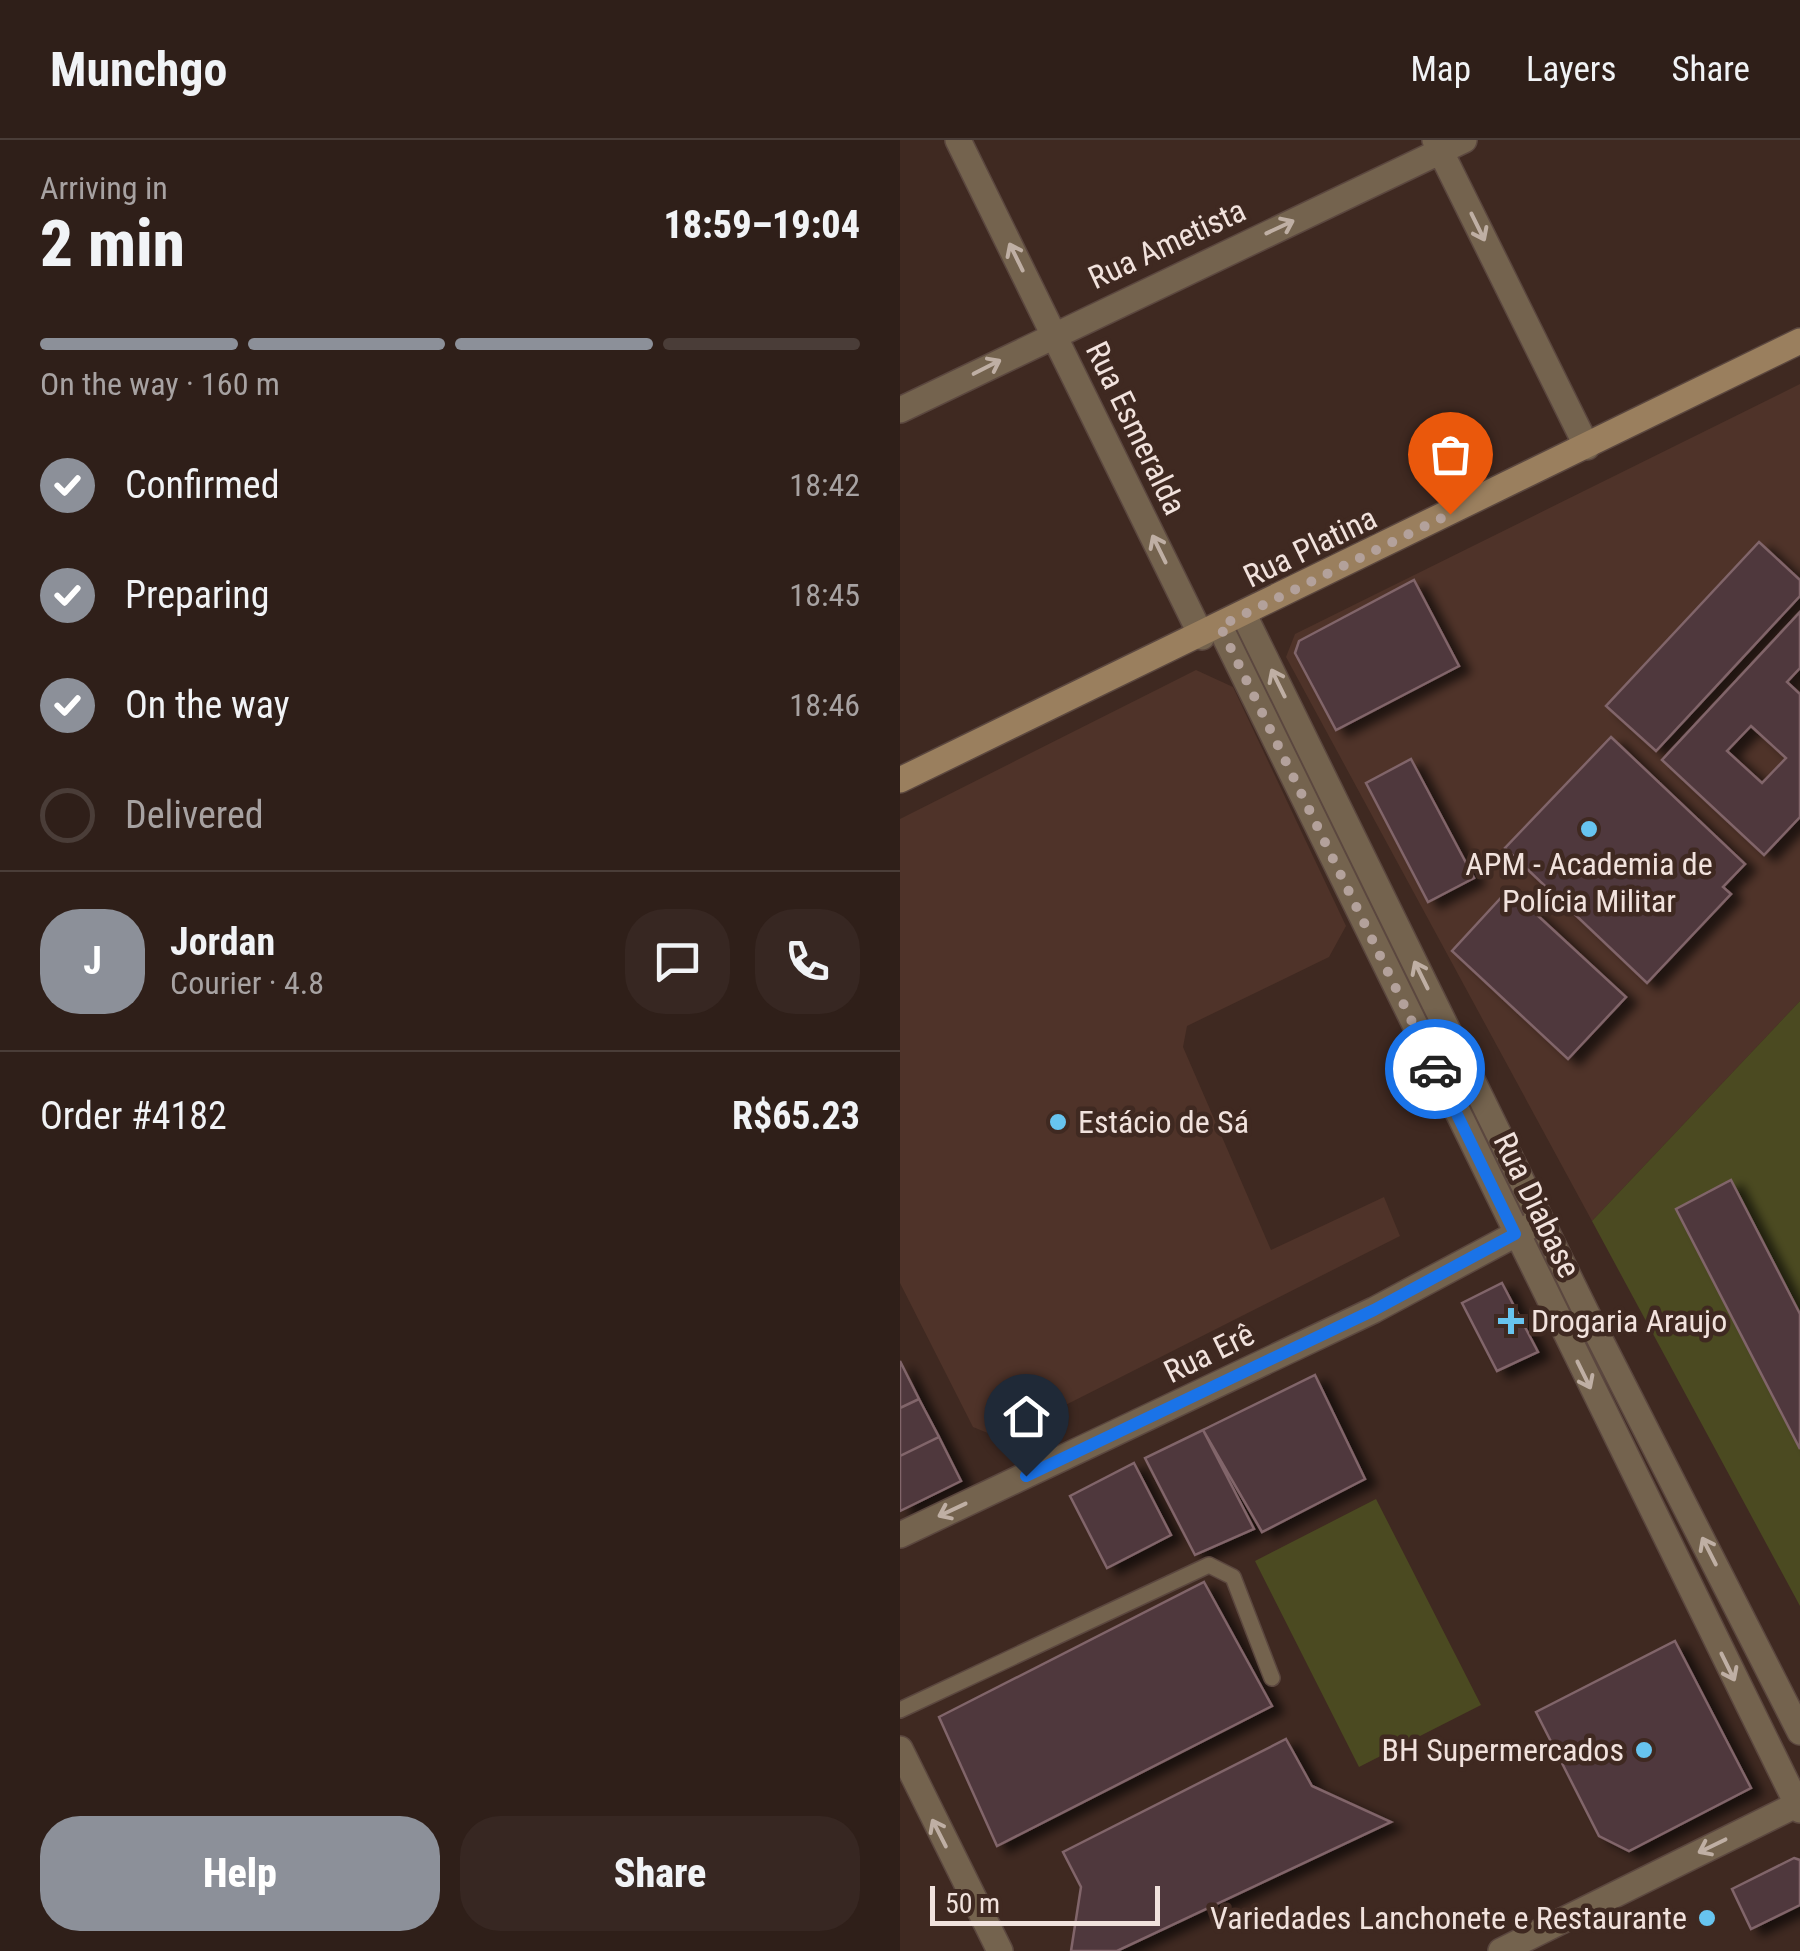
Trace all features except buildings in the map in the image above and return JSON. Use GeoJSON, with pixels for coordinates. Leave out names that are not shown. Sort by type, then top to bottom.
{"type":"FeatureCollection","features":[{"type":"Feature","properties":{"kind":"street","name":"Rua Esmeralda"},"geometry":{"type":"LineString","coordinates":[[958,140],[1211,632]]}},
{"type":"Feature","properties":{"kind":"street","name":"Rua Ametista"},"geometry":{"type":"LineString","coordinates":[[900,410],[1447,144]]}},
{"type":"Feature","properties":{"kind":"street"},"geometry":{"type":"LineString","coordinates":[[1447,144],[1587,447]]}},
{"type":"Feature","properties":{"kind":"street","name":"Rua Platina"},"geometry":{"type":"LineString","coordinates":[[900,780],[1211,632],[1800,341]]}},
{"type":"Feature","properties":{"kind":"street","name":"Rua Diabase"},"geometry":{"type":"LineString","coordinates":[[1244,615],[1800,1732]]}},
{"type":"Feature","properties":{"kind":"street","name":"Rua Diabase"},"geometry":{"type":"LineString","coordinates":[[1211,632],[1799,1806]]}},
{"type":"Feature","properties":{"kind":"street","name":"Rua Erê"},"geometry":{"type":"LineString","coordinates":[[900,1535],[1374,1310],[1542,1220]]}},
{"type":"Feature","properties":{"kind":"street"},"geometry":{"type":"LineString","coordinates":[[900,1749],[1000,1951]]}},
{"type":"Feature","properties":{"kind":"street"},"geometry":{"type":"LineString","coordinates":[[1501,1951],[1799,1806]]}},
{"type":"Feature","properties":{"kind":"lane"},"geometry":{"type":"LineString","coordinates":[[900,1710],[1209,1564],[1233,1577],[1272,1678]]}},
{"type":"Feature","properties":{"kind":"shaded area","name":"APM - Academia de Polícia Militar"},"geometry":{"type":"Polygon","coordinates":[[[1800,384],[1800,1001],[1592,1221],[1286,657],[1295,634],[1800,384]]]}},
{"type":"Feature","properties":{"kind":"shaded area","name":"Estácio de Sá"},"geometry":{"type":"Polygon","coordinates":[[[1196,670],[1233,687],[1346,926],[1329,957],[1187,1026],[1183,1047],[1271,1250],[1384,1197],[1400,1236],[1000,1438],[973,1427],[900,1283],[900,819],[1196,670]]]}},
{"type":"Feature","properties":{"kind":"shaded area"},"geometry":{"type":"Polygon","coordinates":[[[1800,1001],[1800,1606],[1592,1221],[1800,1001]]]}},
{"type":"Feature","properties":{"kind":"shaded area"},"geometry":{"type":"Polygon","coordinates":[[[1376,1499],[1481,1705],[1359,1767],[1255,1561],[1376,1499]]]}},
{"type":"Feature","properties":{"kind":"way so far"},"geometry":{"type":"LineString","coordinates":[[1435,1069],[1220,626],[1450,514]]}},
{"type":"Feature","properties":{"kind":"place","name":"APM - Academia de Polícia Militar"},"geometry":{"type":"Point","coordinates":[1589,829]}},
{"type":"Feature","properties":{"kind":"place","name":"Estácio de Sá"},"geometry":{"type":"Point","coordinates":[1058,1122]}},
{"type":"Feature","properties":{"kind":"place","name":"Drogaria Araujo"},"geometry":{"type":"Point","coordinates":[1511,1321]}},
{"type":"Feature","properties":{"kind":"place","name":"BH Supermercados"},"geometry":{"type":"Point","coordinates":[1644,1750]}},
{"type":"Feature","properties":{"kind":"place","name":"Variedades Lanchonete e Restaurante"},"geometry":{"type":"Point","coordinates":[1707,1918]}},
{"type":"Feature","properties":{"kind":"route"},"geometry":{"type":"LineString","coordinates":[[1026,1476],[1374,1310],[1515,1234],[1435,1069]]}}]}
